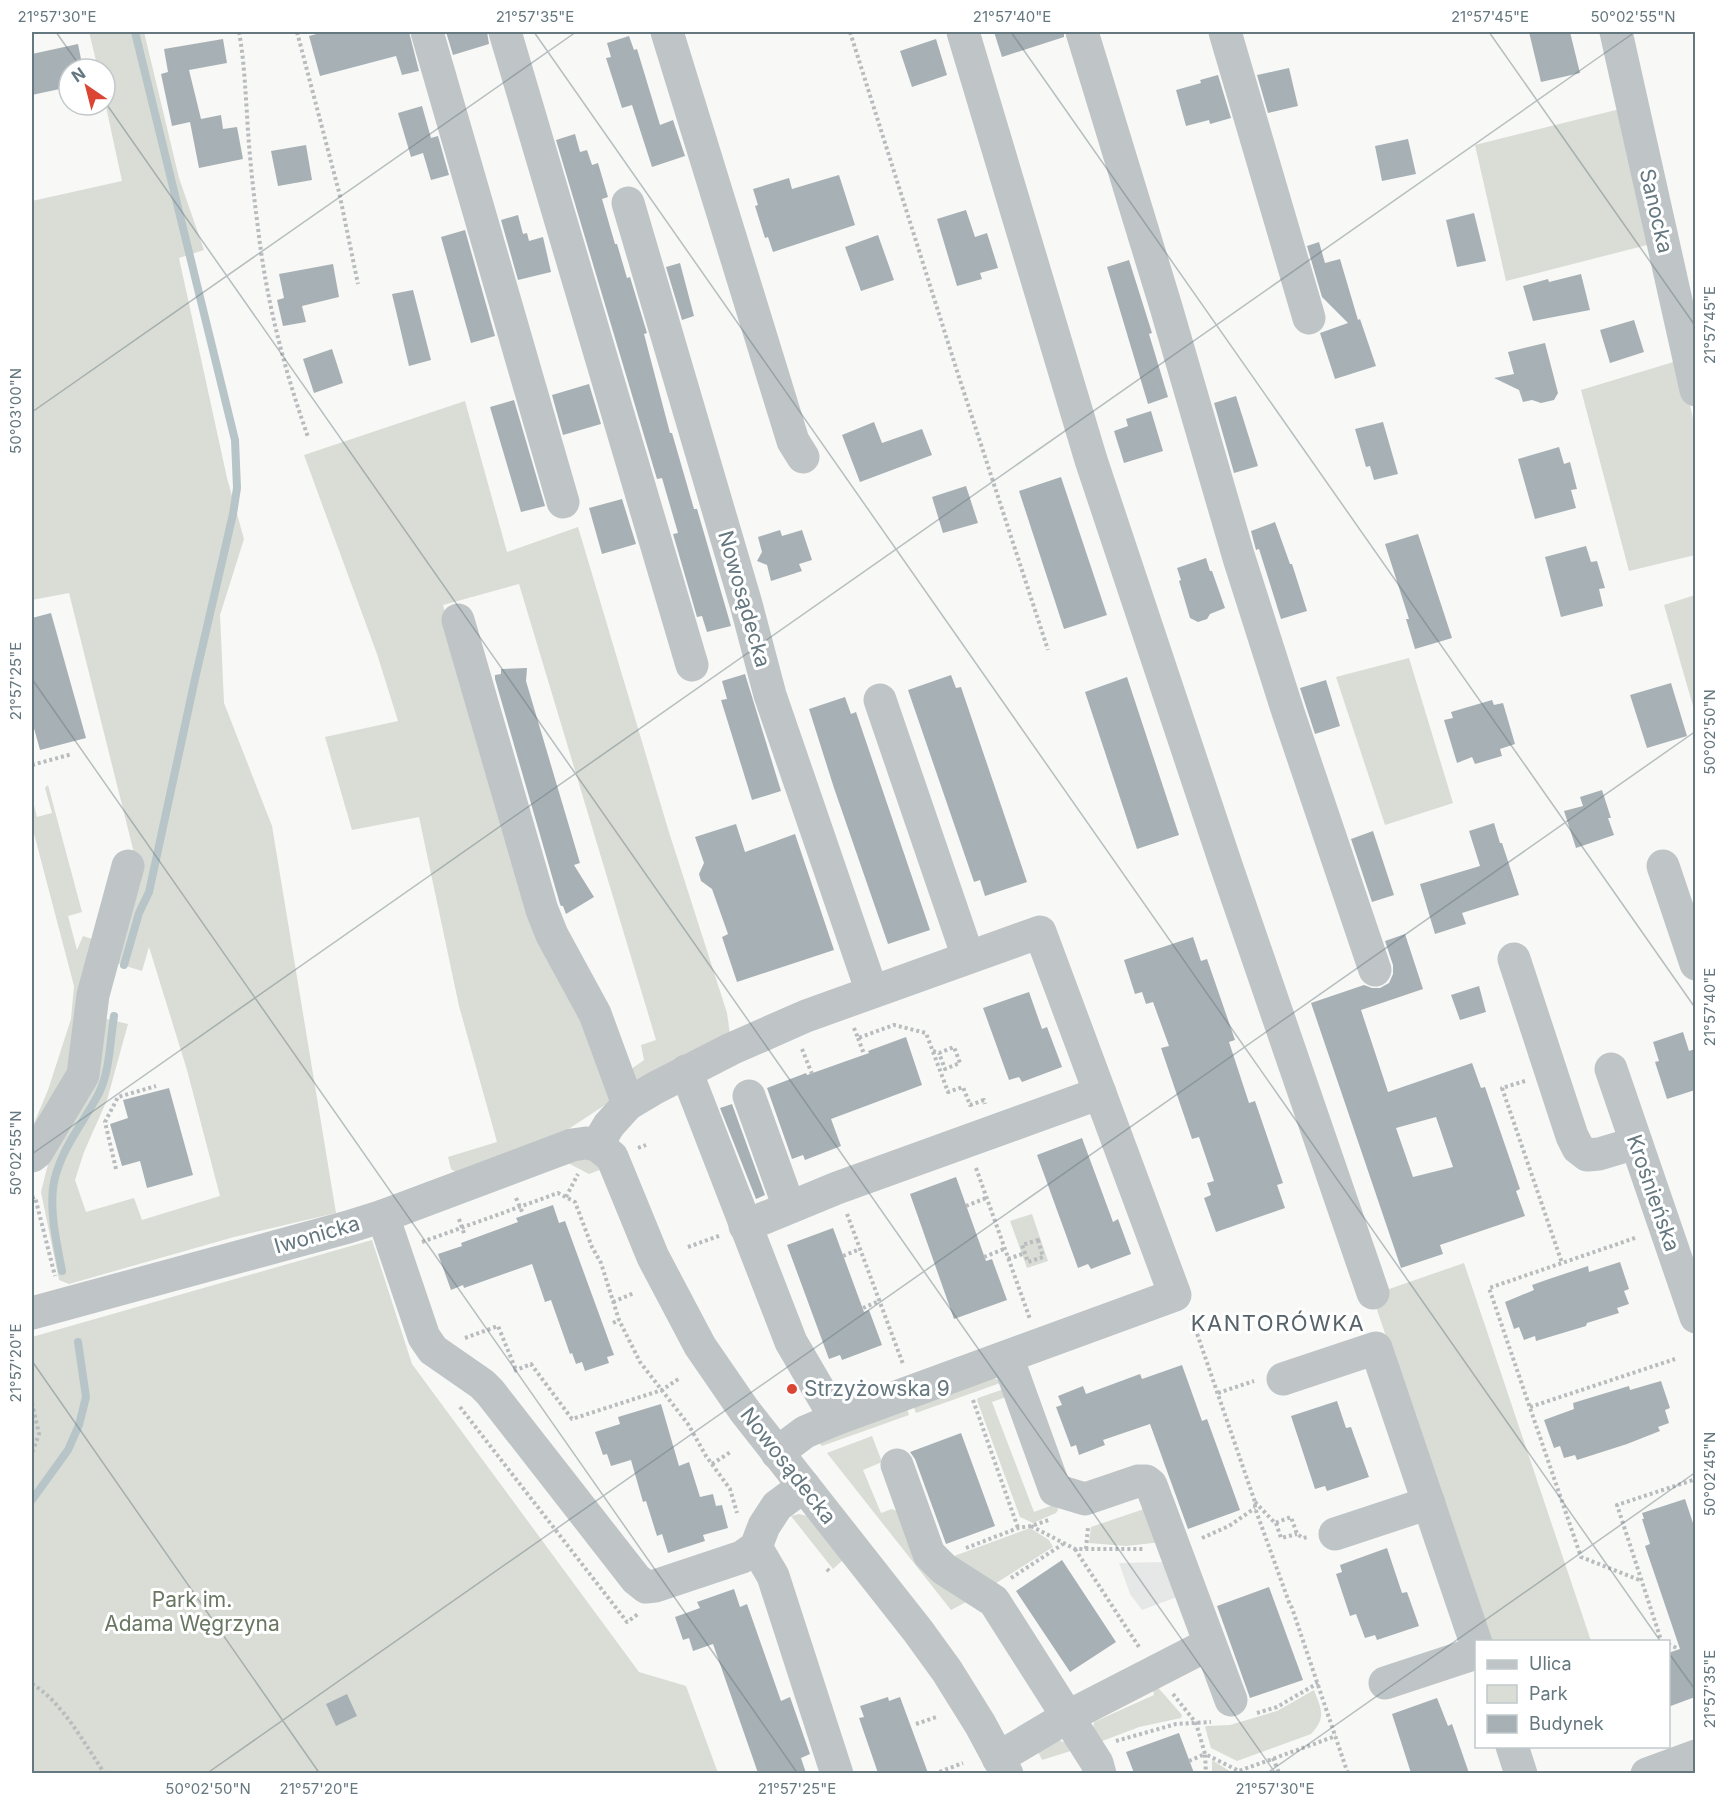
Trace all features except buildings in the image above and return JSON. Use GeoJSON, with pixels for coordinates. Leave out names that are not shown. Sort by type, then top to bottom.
{"type":"FeatureCollection","features":[{"type":"Feature","properties":{"kind":"street"},"geometry":{"type":"LineString","coordinates":[[427,32],[563,502]]}},
{"type":"Feature","properties":{"kind":"street"},"geometry":{"type":"LineString","coordinates":[[505,32],[692,665]]}},
{"type":"Feature","properties":{"kind":"street"},"geometry":{"type":"LineString","coordinates":[[667,32],[793,441],[803,457]]}},
{"type":"Feature","properties":{"kind":"street"},"geometry":{"type":"LineString","coordinates":[[963,32],[1092,460],[1226,865],[1373,1293]]}},
{"type":"Feature","properties":{"kind":"street"},"geometry":{"type":"LineString","coordinates":[[1083,32],[1239,558],[1375,970]]}},
{"type":"Feature","properties":{"kind":"street"},"geometry":{"type":"LineString","coordinates":[[1225,32],[1309,318]]}},
{"type":"Feature","properties":{"kind":"street","name":"Sanocka"},"geometry":{"type":"LineString","coordinates":[[1616,32],[1695,390]]}},
{"type":"Feature","properties":{"kind":"street","name":"Nowosądecka"},"geometry":{"type":"LineString","coordinates":[[628,203],[739,581],[770,695],[872,992]]}},
{"type":"Feature","properties":{"kind":"street"},"geometry":{"type":"LineString","coordinates":[[458,620],[542,910],[552,935],[595,1014],[628,1104]]}},
{"type":"Feature","properties":{"kind":"street"},"geometry":{"type":"LineString","coordinates":[[880,700],[968,957]]}},
{"type":"Feature","properties":{"kind":"street"},"geometry":{"type":"LineString","coordinates":[[32,1156],[37,1152],[83,1075],[93,995],[128,866]]}},
{"type":"Feature","properties":{"kind":"street"},"geometry":{"type":"LineString","coordinates":[[1663,866],[1695,964]]}},
{"type":"Feature","properties":{"kind":"street"},"geometry":{"type":"LineString","coordinates":[[597,1145],[609,1125],[628,1104],[731,1049],[806,1016],[1040,932],[1175,1295],[836,1419],[806,1432],[777,1453]]}},
{"type":"Feature","properties":{"kind":"street"},"geometry":{"type":"LineString","coordinates":[[1514,959],[1572,1136],[1578,1148],[1587,1155],[1599,1154],[1636,1143]]}},
{"type":"Feature","properties":{"kind":"street","name":"Krośnieńska"},"geometry":{"type":"LineString","coordinates":[[1611,1069],[1695,1317]]}},
{"type":"Feature","properties":{"kind":"street"},"geometry":{"type":"LineString","coordinates":[[686,1071],[791,1342],[836,1419]]}},
{"type":"Feature","properties":{"kind":"street"},"geometry":{"type":"LineString","coordinates":[[745,1226],[837,1188],[1100,1093]]}},
{"type":"Feature","properties":{"kind":"street"},"geometry":{"type":"LineString","coordinates":[[748,1096],[789,1207]]}},
{"type":"Feature","properties":{"kind":"street","name":"Iwonicka"},"geometry":{"type":"LineString","coordinates":[[32,1313],[334,1232],[572,1145],[586,1143],[597,1145]]}},
{"type":"Feature","properties":{"kind":"street","name":"Nowosądecka"},"geometry":{"type":"LineString","coordinates":[[597,1145],[612,1157],[653,1257],[700,1346],[744,1410],[947,1671],[1003,1766]]}},
{"type":"Feature","properties":{"kind":"street"},"geometry":{"type":"LineString","coordinates":[[383,1216],[424,1337],[433,1350],[490,1392],[636,1579],[646,1587],[742,1557],[752,1550],[777,1506],[804,1486]]}},
{"type":"Feature","properties":{"kind":"street"},"geometry":{"type":"LineString","coordinates":[[1283,1379],[1376,1348],[1475,1640]]}},
{"type":"Feature","properties":{"kind":"street"},"geometry":{"type":"LineString","coordinates":[[1007,1357],[1055,1490],[1085,1499],[1138,1481],[1146,1481],[1151,1485],[1187,1543],[1209,1644],[1231,1700]]}},
{"type":"Feature","properties":{"kind":"street"},"geometry":{"type":"LineString","coordinates":[[897,1465],[929,1554],[944,1569],[994,1601],[1096,1763],[1100,1773]]}},
{"type":"Feature","properties":{"kind":"street"},"geometry":{"type":"LineString","coordinates":[[1335,1534],[1429,1503]]}},
{"type":"Feature","properties":{"kind":"street"},"geometry":{"type":"LineString","coordinates":[[752,1550],[773,1576],[837,1773]]}},
{"type":"Feature","properties":{"kind":"street"},"geometry":{"type":"LineString","coordinates":[[1003,1766],[1066,1717],[1209,1644]]}},
{"type":"Feature","properties":{"kind":"street"},"geometry":{"type":"LineString","coordinates":[[1385,1683],[1475,1653]]}},
{"type":"Feature","properties":{"kind":"street"},"geometry":{"type":"LineString","coordinates":[[1513,1748],[1521,1773]]}},
{"type":"Feature","properties":{"kind":"street"},"geometry":{"type":"LineString","coordinates":[[1647,1773],[1695,1756]]}},
{"type":"Feature","properties":{"kind":"path"},"geometry":{"type":"LineString","coordinates":[[239,32],[243,51],[258,230],[266,286],[295,400],[308,437]]}},
{"type":"Feature","properties":{"kind":"path"},"geometry":{"type":"LineString","coordinates":[[297,32],[339,192],[358,284]]}},
{"type":"Feature","properties":{"kind":"path"},"geometry":{"type":"LineString","coordinates":[[850,32],[1048,650]]}},
{"type":"Feature","properties":{"kind":"path"},"geometry":{"type":"LineString","coordinates":[[32,765],[72,754]]}},
{"type":"Feature","properties":{"kind":"path"},"geometry":{"type":"LineString","coordinates":[[852,1023],[864,1054]]}},
{"type":"Feature","properties":{"kind":"path"},"geometry":{"type":"LineString","coordinates":[[858,1038],[894,1026],[926,1033],[948,1092],[963,1087],[970,1105]]}},
{"type":"Feature","properties":{"kind":"path"},"geometry":{"type":"LineString","coordinates":[[800,1045],[812,1074]]}},
{"type":"Feature","properties":{"kind":"path"},"geometry":{"type":"LineString","coordinates":[[933,1052],[939,1053],[954,1047],[960,1063],[945,1069],[939,1053]]}},
{"type":"Feature","properties":{"kind":"path"},"geometry":{"type":"LineString","coordinates":[[1551,1073],[1502,1088],[1562,1263]]}},
{"type":"Feature","properties":{"kind":"path"},"geometry":{"type":"LineString","coordinates":[[116,1168],[105,1122],[118,1097],[156,1086]]}},
{"type":"Feature","properties":{"kind":"path"},"geometry":{"type":"LineString","coordinates":[[966,1141],[1039,1346]]}},
{"type":"Feature","properties":{"kind":"path"},"geometry":{"type":"LineString","coordinates":[[566,1197],[575,1181]]}},
{"type":"Feature","properties":{"kind":"path"},"geometry":{"type":"LineString","coordinates":[[837,1188],[913,1391]]}},
{"type":"Feature","properties":{"kind":"path"},"geometry":{"type":"LineString","coordinates":[[395,1252],[558,1193],[575,1202],[592,1247],[601,1263],[619,1320],[640,1362],[688,1424],[730,1490],[752,1550]]}},
{"type":"Feature","properties":{"kind":"path"},"geometry":{"type":"LineString","coordinates":[[516,1196],[523,1214]]}},
{"type":"Feature","properties":{"kind":"path"},"geometry":{"type":"LineString","coordinates":[[32,1198],[35,1197],[56,1281]]}},
{"type":"Feature","properties":{"kind":"path"},"geometry":{"type":"LineString","coordinates":[[966,1206],[986,1198]]}},
{"type":"Feature","properties":{"kind":"path"},"geometry":{"type":"LineString","coordinates":[[688,1247],[715,1238]]}},
{"type":"Feature","properties":{"kind":"path"},"geometry":{"type":"LineString","coordinates":[[1635,1238],[1489,1288],[1581,1557],[1642,1581]]}},
{"type":"Feature","properties":{"kind":"path"},"geometry":{"type":"LineString","coordinates":[[1038,1240],[1043,1257],[1028,1262],[1025,1253],[1022,1245],[1038,1240]]}},
{"type":"Feature","properties":{"kind":"path"},"geometry":{"type":"LineString","coordinates":[[843,1256],[860,1249]]}},
{"type":"Feature","properties":{"kind":"path"},"geometry":{"type":"LineString","coordinates":[[984,1257],[1004,1249]]}},
{"type":"Feature","properties":{"kind":"path"},"geometry":{"type":"LineString","coordinates":[[1008,1259],[1025,1253]]}},
{"type":"Feature","properties":{"kind":"path"},"geometry":{"type":"LineString","coordinates":[[594,1265],[601,1263]]}},
{"type":"Feature","properties":{"kind":"path"},"geometry":{"type":"LineString","coordinates":[[613,1302],[634,1293]]}},
{"type":"Feature","properties":{"kind":"path"},"geometry":{"type":"LineString","coordinates":[[863,1308],[879,1301]]}},
{"type":"Feature","properties":{"kind":"path"},"geometry":{"type":"LineString","coordinates":[[1183,1322],[1192,1319],[1255,1502],[1255,1508],[1348,1773]]}},
{"type":"Feature","properties":{"kind":"path"},"geometry":{"type":"LineString","coordinates":[[613,1323],[619,1320]]}},
{"type":"Feature","properties":{"kind":"path"},"geometry":{"type":"LineString","coordinates":[[433,1350],[498,1326],[516,1370]]}},
{"type":"Feature","properties":{"kind":"path"},"geometry":{"type":"LineString","coordinates":[[1530,1407],[1675,1359]]}},
{"type":"Feature","properties":{"kind":"path"},"geometry":{"type":"LineString","coordinates":[[1218,1393],[1275,1373],[1283,1379]]}},
{"type":"Feature","properties":{"kind":"path"},"geometry":{"type":"LineString","coordinates":[[546,1384],[572,1419],[662,1390],[680,1378]]}},
{"type":"Feature","properties":{"kind":"path"},"geometry":{"type":"LineString","coordinates":[[972,1397],[1017,1528]]}},
{"type":"Feature","properties":{"kind":"path"},"geometry":{"type":"LineString","coordinates":[[32,1403],[39,1434],[32,1453]]}},
{"type":"Feature","properties":{"kind":"path"},"geometry":{"type":"LineString","coordinates":[[712,1464],[732,1451]]}},
{"type":"Feature","properties":{"kind":"path"},"geometry":{"type":"LineString","coordinates":[[1661,1640],[1617,1505],[1695,1479]]}},
{"type":"Feature","properties":{"kind":"path"},"geometry":{"type":"LineString","coordinates":[[1255,1502],[1275,1523],[1281,1538],[1297,1533]]}},
{"type":"Feature","properties":{"kind":"path"},"geometry":{"type":"LineString","coordinates":[[1031,1526],[1075,1549],[1128,1550],[1187,1543],[1229,1526],[1255,1508]]}},
{"type":"Feature","properties":{"kind":"path"},"geometry":{"type":"LineString","coordinates":[[1275,1523],[1291,1517],[1297,1533],[1303,1538],[1327,1531],[1335,1534]]}},
{"type":"Feature","properties":{"kind":"path"},"geometry":{"type":"LineString","coordinates":[[964,1549],[1017,1528],[1047,1520]]}},
{"type":"Feature","properties":{"kind":"path"},"geometry":{"type":"LineString","coordinates":[[1016,1576],[1063,1544]]}},
{"type":"Feature","properties":{"kind":"path"},"geometry":{"type":"LineString","coordinates":[[1670,1645],[1679,1649]]}},
{"type":"Feature","properties":{"kind":"path"},"geometry":{"type":"LineString","coordinates":[[32,1684],[57,1705],[105,1773]]}},
{"type":"Feature","properties":{"kind":"path"},"geometry":{"type":"LineString","coordinates":[[916,1724],[936,1717]]}},
{"type":"Feature","properties":{"kind":"path"},"geometry":{"type":"LineString","coordinates":[[1124,1738],[1131,1736]]}},
{"type":"Feature","properties":{"kind":"path"},"geometry":{"type":"LineString","coordinates":[[1217,1759],[1239,1772],[1336,1736]]}},
{"type":"Feature","properties":{"kind":"path"},"geometry":{"type":"LineString","coordinates":[[1189,1761],[1205,1754],[1206,1773]]}},
{"type":"Feature","properties":{"kind":"path"},"geometry":{"type":"LineString","coordinates":[[1273,1758],[1280,1773]]}},
{"type":"Feature","properties":{"kind":"path"},"geometry":{"type":"LineString","coordinates":[[934,1773],[963,1763]]}},
{"type":"Feature","properties":{"kind":"shaded area"},"geometry":{"type":"Polygon","coordinates":[[[1165,1562],[1177,1597],[1142,1610],[1130,1594],[1119,1563],[1165,1562]]]}},
{"type":"Feature","properties":{"kind":"green space"},"geometry":{"type":"Polygon","coordinates":[[[89,32],[144,32],[179,178],[204,250],[179,258],[227,478],[244,539],[220,615],[224,703],[272,826],[336,1213],[234,1237],[69,1284],[59,1280],[41,1192],[48,1164],[103,1018],[128,1024],[107,1100],[84,1152],[75,1180],[86,1212],[134,1198],[142,1220],[220,1196],[187,1070],[149,947],[142,971],[116,963],[141,881],[69,593],[32,600],[32,201],[122,181],[108,117],[117,117],[117,57],[95,57],[89,32]]]}},
{"type":"Feature","properties":{"kind":"green space"},"geometry":{"type":"Polygon","coordinates":[[[1624,108],[1655,243],[1506,281],[1475,145],[1624,108]]]}},
{"type":"Feature","properties":{"kind":"green space"},"geometry":{"type":"Polygon","coordinates":[[[1680,360],[1695,427],[1695,555],[1629,571],[1581,390],[1680,360]]]}},
{"type":"Feature","properties":{"kind":"green space"},"geometry":{"type":"Polygon","coordinates":[[[465,401],[507,552],[578,527],[668,829],[727,1013],[730,1034],[640,1082],[634,1080],[627,1072],[644,1060],[641,1045],[656,1040],[519,584],[443,605],[538,928],[573,994],[611,1101],[561,1134],[459,1174],[451,1169],[448,1157],[497,1142],[459,1006],[419,817],[352,830],[325,737],[398,721],[377,654],[304,455],[465,401]]]}},
{"type":"Feature","properties":{"kind":"green space"},"geometry":{"type":"Polygon","coordinates":[[[1696,595],[1695,713],[1664,605],[1696,595]]]}},
{"type":"Feature","properties":{"kind":"green space"},"geometry":{"type":"Polygon","coordinates":[[[1409,658],[1453,803],[1385,825],[1336,677],[1409,658]]]}},
{"type":"Feature","properties":{"kind":"green space"},"geometry":{"type":"Polygon","coordinates":[[[48,785],[82,912],[68,916],[77,950],[83,936],[95,940],[73,1069],[32,1145],[32,1128],[48,1090],[71,1019],[74,986],[32,826],[32,798],[37,817],[52,813],[45,788],[48,785]]]}},
{"type":"Feature","properties":{"kind":"green space"},"geometry":{"type":"Polygon","coordinates":[[[588,1159],[605,1168],[589,1174],[564,1161],[588,1159]]]}},
{"type":"Feature","properties":{"kind":"green space"},"geometry":{"type":"Polygon","coordinates":[[[1032,1214],[1048,1261],[1027,1268],[1010,1221],[1032,1214]]]}},
{"type":"Feature","properties":{"kind":"green space","name":"Park im. Adama Węgrzyna"},"geometry":{"type":"Polygon","coordinates":[[[372,1240],[412,1364],[639,1672],[686,1686],[718,1773],[32,1774],[32,1337],[372,1240]]]}},
{"type":"Feature","properties":{"kind":"green space"},"geometry":{"type":"Polygon","coordinates":[[[1464,1263],[1591,1640],[1489,1640],[1372,1295],[1464,1263]]]}},
{"type":"Feature","properties":{"kind":"green space"},"geometry":{"type":"Polygon","coordinates":[[[992,1377],[1003,1382],[916,1413],[912,1403],[992,1377]]]}},
{"type":"Feature","properties":{"kind":"green space"},"geometry":{"type":"Polygon","coordinates":[[[1007,1388],[1009,1396],[992,1402],[1034,1512],[1056,1504],[1058,1510],[1033,1523],[1020,1517],[977,1400],[1007,1388]]]}},
{"type":"Feature","properties":{"kind":"green space"},"geometry":{"type":"Polygon","coordinates":[[[906,1405],[909,1415],[822,1446],[815,1439],[906,1405]]]}},
{"type":"Feature","properties":{"kind":"green space"},"geometry":{"type":"Polygon","coordinates":[[[872,1436],[882,1462],[863,1470],[881,1513],[892,1509],[899,1512],[972,1599],[951,1610],[827,1453],[872,1436]]]}},
{"type":"Feature","properties":{"kind":"green space"},"geometry":{"type":"Polygon","coordinates":[[[1150,1507],[1162,1542],[1126,1546],[1089,1543],[1091,1527],[1150,1507]]]}},
{"type":"Feature","properties":{"kind":"green space"},"geometry":{"type":"Polygon","coordinates":[[[799,1514],[807,1516],[844,1559],[833,1569],[791,1516],[799,1514]]]}},
{"type":"Feature","properties":{"kind":"green space"},"geometry":{"type":"Polygon","coordinates":[[[1030,1528],[1049,1540],[1053,1547],[990,1587],[946,1559],[1030,1528]]]}},
{"type":"Feature","properties":{"kind":"green space"},"geometry":{"type":"Polygon","coordinates":[[[1154,1683],[1182,1715],[1181,1718],[1139,1727],[1097,1743],[1093,1729],[1094,1722],[1154,1695],[1152,1684],[1154,1683]]]}},
{"type":"Feature","properties":{"kind":"green space"},"geometry":{"type":"Polygon","coordinates":[[[1314,1690],[1321,1718],[1311,1734],[1237,1761],[1211,1748],[1205,1727],[1230,1725],[1277,1711],[1314,1690]]]}},
{"type":"Feature","properties":{"kind":"green space"},"geometry":{"type":"Polygon","coordinates":[[[1055,1739],[1077,1749],[1042,1760],[1035,1745],[1055,1739]]]}},
{"type":"Feature","properties":{"kind":"green space"},"geometry":{"type":"Polygon","coordinates":[[[1212,1760],[1231,1772],[1231,1773],[1212,1773],[1212,1760]]]}},
{"type":"Feature","properties":{"kind":"waterway"},"geometry":{"type":"LineString","coordinates":[[124,965],[139,913],[149,892],[237,488],[235,440],[135,32]]}},
{"type":"Feature","properties":{"kind":"waterway"},"geometry":{"type":"LineString","coordinates":[[62,1271],[53,1219],[53,1188],[60,1162],[103,1084],[108,1065],[114,1016]]}},
{"type":"Feature","properties":{"kind":"waterway"},"geometry":{"type":"LineString","coordinates":[[32,1500],[68,1450],[79,1425],[86,1397],[78,1342]]}},
{"type":"Feature","properties":{"kind":"place","name":"Strzyżowska 9"},"geometry":{"type":"Point","coordinates":[792,1389]}},
{"type":"Feature","properties":{"kind":"district","name":"KANTORÓWKA"},"geometry":{"type":"Point","coordinates":[1278,1323]}}]}
